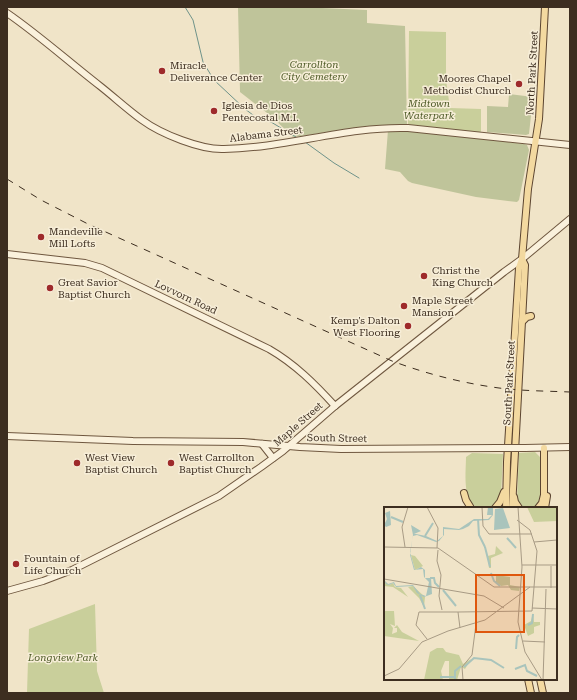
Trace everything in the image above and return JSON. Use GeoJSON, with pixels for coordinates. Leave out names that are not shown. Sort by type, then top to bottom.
{"type":"FeatureCollection","features":[{"type":"Feature","properties":{"kind":"main road","name":"North Park Street"},"geometry":{"type":"LineString","coordinates":[[537,141],[541,103],[545,7]]}},
{"type":"Feature","properties":{"kind":"main road","name":"Alabama Street"},"geometry":{"type":"LineString","coordinates":[[7,13],[142,120],[175,136],[208,148],[224,149],[259,146],[367,129],[390,128],[408,128],[570,144]]}},
{"type":"Feature","properties":{"kind":"main road","name":"South Park Street"},"geometry":{"type":"LineString","coordinates":[[506,507],[519,268],[522,259],[528,189],[537,141]]}},
{"type":"Feature","properties":{"kind":"main road","name":"Maple Street"},"geometry":{"type":"LineString","coordinates":[[7,591],[56,576],[104,555],[219,496],[274,458],[334,406],[522,259],[570,219]]}},
{"type":"Feature","properties":{"kind":"main road","name":"Lovvorn Road"},"geometry":{"type":"LineString","coordinates":[[7,254],[85,262],[102,268],[269,348],[306,376],[334,406]]}},
{"type":"Feature","properties":{"kind":"main road","name":"South Park Street"},"geometry":{"type":"LineString","coordinates":[[512,507],[523,321],[525,265],[522,259]]}},
{"type":"Feature","properties":{"kind":"main road"},"geometry":{"type":"LineString","coordinates":[[523,321],[527,317],[531,316]]}},
{"type":"Feature","properties":{"kind":"main road"},"geometry":{"type":"LineString","coordinates":[[302,434],[303,442],[309,448]]}},
{"type":"Feature","properties":{"kind":"main road","name":"South Street"},"geometry":{"type":"LineString","coordinates":[[7,436],[61,439],[262,444],[341,449],[570,447]]}},
{"type":"Feature","properties":{"kind":"main road"},"geometry":{"type":"LineString","coordinates":[[262,444],[274,458]]}},
{"type":"Feature","properties":{"kind":"main road"},"geometry":{"type":"LineString","coordinates":[[539,507],[542,503],[544,495],[546,448]]}},
{"type":"Feature","properties":{"kind":"main road"},"geometry":{"type":"LineString","coordinates":[[546,448],[546,507]]}},
{"type":"Feature","properties":{"kind":"main road"},"geometry":{"type":"LineString","coordinates":[[496,507],[502,500],[507,483]]}},
{"type":"Feature","properties":{"kind":"main road"},"geometry":{"type":"LineString","coordinates":[[512,488],[515,502],[518,507]]}},
{"type":"Feature","properties":{"kind":"main road"},"geometry":{"type":"LineString","coordinates":[[464,493],[470,507]]}},
{"type":"Feature","properties":{"kind":"main road"},"geometry":{"type":"LineString","coordinates":[[528,680],[531,693]]}},
{"type":"Feature","properties":{"kind":"main road"},"geometry":{"type":"LineString","coordinates":[[540,680],[543,693]]}},
{"type":"Feature","properties":{"kind":"green space","name":"Carrollton City Cemetery"},"geometry":{"type":"Polygon","coordinates":[[[238,7],[299,7],[367,10],[367,23],[405,26],[407,126],[364,127],[293,137],[271,116],[240,92],[238,7]]]}},
{"type":"Feature","properties":{"kind":"green space","name":"Midtown Waterpark"},"geometry":{"type":"Polygon","coordinates":[[[409,31],[446,32],[446,80],[450,108],[481,109],[481,131],[479,134],[408,128],[409,31]]]}},
{"type":"Feature","properties":{"kind":"green space"},"geometry":{"type":"Polygon","coordinates":[[[509,94],[533,97],[529,134],[487,132],[487,106],[508,107],[509,94]]]}},
{"type":"Feature","properties":{"kind":"green space"},"geometry":{"type":"Polygon","coordinates":[[[388,130],[407,130],[527,145],[529,150],[519,200],[517,202],[476,197],[412,183],[408,181],[400,172],[385,169],[388,130]]]}},
{"type":"Feature","properties":{"kind":"green space"},"geometry":{"type":"Polygon","coordinates":[[[535,452],[541,458],[542,483],[539,502],[535,507],[523,507],[517,499],[519,453],[535,452]]]}},
{"type":"Feature","properties":{"kind":"green space"},"geometry":{"type":"Polygon","coordinates":[[[472,453],[503,454],[501,495],[494,507],[477,507],[472,504],[469,499],[466,485],[466,457],[472,453]]]}},
{"type":"Feature","properties":{"kind":"green space","name":"Longview Park"},"geometry":{"type":"Polygon","coordinates":[[[95,604],[97,671],[104,693],[27,693],[29,629],[95,604]]]}},
{"type":"Feature","properties":{"kind":"waterway"},"geometry":{"type":"LineString","coordinates":[[185,7],[193,20],[203,62],[214,80],[245,109],[257,118],[271,122],[296,137]]}},
{"type":"Feature","properties":{"kind":"waterway"},"geometry":{"type":"LineString","coordinates":[[305,142],[334,163],[359,178]]}},
{"type":"Feature","properties":{"kind":"railway"},"geometry":{"type":"LineString","coordinates":[[7,179],[41,200],[88,224],[392,361],[445,378],[472,384],[517,390],[570,392]]}},
{"type":"Feature","properties":{"kind":"place","name":"Miracle Deliverance Center"},"geometry":{"type":"Point","coordinates":[162,71]}},
{"type":"Feature","properties":{"kind":"place","name":"Moores Chapel Methodist Church"},"geometry":{"type":"Point","coordinates":[519,84]}},
{"type":"Feature","properties":{"kind":"place","name":"Iglesia de Dios Pentecostal M.I."},"geometry":{"type":"Point","coordinates":[214,111]}},
{"type":"Feature","properties":{"kind":"place","name":"Mandeville Mill Lofts"},"geometry":{"type":"Point","coordinates":[41,237]}},
{"type":"Feature","properties":{"kind":"place","name":"Christ the King Church"},"geometry":{"type":"Point","coordinates":[424,276]}},
{"type":"Feature","properties":{"kind":"place","name":"Great Savior Baptist Church"},"geometry":{"type":"Point","coordinates":[50,288]}},
{"type":"Feature","properties":{"kind":"place","name":"Maple Street Mansion"},"geometry":{"type":"Point","coordinates":[404,306]}},
{"type":"Feature","properties":{"kind":"place","name":"Kemp's Dalton West Flooring"},"geometry":{"type":"Point","coordinates":[408,326]}},
{"type":"Feature","properties":{"kind":"place","name":"West View Baptist Church"},"geometry":{"type":"Point","coordinates":[77,463]}},
{"type":"Feature","properties":{"kind":"place","name":"West Carrollton Baptist Church"},"geometry":{"type":"Point","coordinates":[171,463]}},
{"type":"Feature","properties":{"kind":"place","name":"Fountain of Life Church"},"geometry":{"type":"Point","coordinates":[16,564]}}]}
